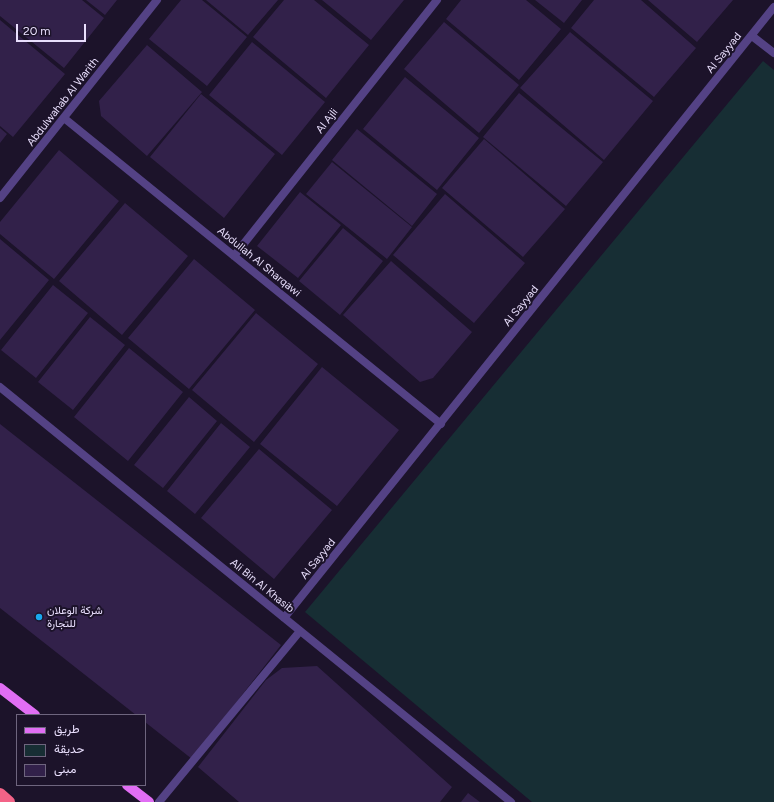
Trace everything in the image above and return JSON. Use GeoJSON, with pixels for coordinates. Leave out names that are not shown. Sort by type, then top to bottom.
{"type":"FeatureCollection","features":[{"type":"Feature","properties":{"kind":"highway"},"geometry":{"type":"LineString","coordinates":[[0,794],[9,802]]}},
{"type":"Feature","properties":{"kind":"main road"},"geometry":{"type":"LineString","coordinates":[[0,688],[34,714]]}},
{"type":"Feature","properties":{"kind":"main road"},"geometry":{"type":"LineString","coordinates":[[128,786],[149,802]]}},
{"type":"Feature","properties":{"kind":"street","name":"Abdulwahab Al Warith"},"geometry":{"type":"LineString","coordinates":[[0,198],[157,0]]}},
{"type":"Feature","properties":{"kind":"street","name":"Al Ajli"},"geometry":{"type":"LineString","coordinates":[[234,256],[437,0]]}},
{"type":"Feature","properties":{"kind":"street","name":"Al Sayyad"},"geometry":{"type":"LineString","coordinates":[[284,618],[774,7]]}},
{"type":"Feature","properties":{"kind":"street"},"geometry":{"type":"LineString","coordinates":[[752,36],[774,54]]}},
{"type":"Feature","properties":{"kind":"street","name":"Abdullah Al Sharqawi"},"geometry":{"type":"LineString","coordinates":[[64,118],[441,424]]}},
{"type":"Feature","properties":{"kind":"street","name":"Ali Bin Al Khasib"},"geometry":{"type":"LineString","coordinates":[[0,387],[511,802]]}},
{"type":"Feature","properties":{"kind":"street"},"geometry":{"type":"LineString","coordinates":[[159,802],[300,632]]}},
{"type":"Feature","properties":{"kind":"green space"},"geometry":{"type":"Polygon","coordinates":[[[763,61],[774,70],[774,802],[532,802],[305,612],[763,61]]]}},
{"type":"Feature","properties":{"kind":"building"},"geometry":{"type":"Polygon","coordinates":[[[0,0],[82,0],[104,18],[64,68],[0,16],[0,0]]]}},
{"type":"Feature","properties":{"kind":"building"},"geometry":{"type":"Polygon","coordinates":[[[86,0],[117,0],[105,15],[86,0]]]}},
{"type":"Feature","properties":{"kind":"building"},"geometry":{"type":"Polygon","coordinates":[[[181,0],[202,0],[247,37],[207,86],[149,39],[181,0]]]}},
{"type":"Feature","properties":{"kind":"building"},"geometry":{"type":"Polygon","coordinates":[[[206,0],[278,0],[248,35],[206,0]]]}},
{"type":"Feature","properties":{"kind":"building"},"geometry":{"type":"Polygon","coordinates":[[[284,0],[314,0],[369,45],[326,98],[253,37],[284,0]]]}},
{"type":"Feature","properties":{"kind":"building"},"geometry":{"type":"Polygon","coordinates":[[[322,0],[404,0],[371,40],[322,0]]]}},
{"type":"Feature","properties":{"kind":"building"},"geometry":{"type":"Polygon","coordinates":[[[461,0],[526,0],[561,29],[519,80],[446,19],[461,0]]]}},
{"type":"Feature","properties":{"kind":"building"},"geometry":{"type":"Polygon","coordinates":[[[535,0],[582,0],[564,23],[535,0]]]}},
{"type":"Feature","properties":{"kind":"building"},"geometry":{"type":"Polygon","coordinates":[[[594,0],[641,0],[696,48],[654,97],[571,28],[594,0]]]}},
{"type":"Feature","properties":{"kind":"building"},"geometry":{"type":"Polygon","coordinates":[[[648,0],[733,0],[697,42],[648,0]]]}},
{"type":"Feature","properties":{"kind":"building"},"geometry":{"type":"Polygon","coordinates":[[[0,20],[65,74],[13,137],[0,126],[0,20]]]}},
{"type":"Feature","properties":{"kind":"building"},"geometry":{"type":"Polygon","coordinates":[[[444,22],[519,85],[479,133],[404,69],[444,22]]]}},
{"type":"Feature","properties":{"kind":"building"},"geometry":{"type":"Polygon","coordinates":[[[570,32],[653,101],[604,160],[520,88],[570,32]]]}},
{"type":"Feature","properties":{"kind":"building"},"geometry":{"type":"Polygon","coordinates":[[[252,42],[325,102],[282,155],[209,95],[252,42]]]}},
{"type":"Feature","properties":{"kind":"building"},"geometry":{"type":"Polygon","coordinates":[[[147,45],[202,92],[147,156],[101,116],[99,101],[147,45]]]}},
{"type":"Feature","properties":{"kind":"building"},"geometry":{"type":"Polygon","coordinates":[[[405,77],[479,138],[437,190],[363,129],[405,77]]]}},
{"type":"Feature","properties":{"kind":"building"},"geometry":{"type":"Polygon","coordinates":[[[519,93],[603,162],[566,206],[483,137],[519,93]]]}},
{"type":"Feature","properties":{"kind":"building"},"geometry":{"type":"Polygon","coordinates":[[[201,94],[275,154],[224,218],[150,157],[201,94]]]}},
{"type":"Feature","properties":{"kind":"building"},"geometry":{"type":"Polygon","coordinates":[[[0,128],[7,134],[0,143],[0,128]]]}},
{"type":"Feature","properties":{"kind":"building"},"geometry":{"type":"Polygon","coordinates":[[[357,129],[437,194],[412,226],[332,160],[357,129]]]}},
{"type":"Feature","properties":{"kind":"building"},"geometry":{"type":"Polygon","coordinates":[[[484,139],[565,209],[523,257],[442,188],[484,139]]]}},
{"type":"Feature","properties":{"kind":"building"},"geometry":{"type":"Polygon","coordinates":[[[59,150],[119,201],[54,279],[0,234],[0,222],[59,150]]]}},
{"type":"Feature","properties":{"kind":"building"},"geometry":{"type":"Polygon","coordinates":[[[332,162],[412,227],[387,259],[306,194],[332,162]]]}},
{"type":"Feature","properties":{"kind":"building"},"geometry":{"type":"Polygon","coordinates":[[[300,192],[341,225],[298,278],[257,246],[300,192]]]}},
{"type":"Feature","properties":{"kind":"building"},"geometry":{"type":"Polygon","coordinates":[[[445,194],[525,263],[474,323],[393,255],[445,194]]]}},
{"type":"Feature","properties":{"kind":"building"},"geometry":{"type":"Polygon","coordinates":[[[125,203],[188,256],[122,335],[59,281],[125,203]]]}},
{"type":"Feature","properties":{"kind":"building"},"geometry":{"type":"Polygon","coordinates":[[[343,228],[383,261],[340,315],[299,281],[343,228]]]}},
{"type":"Feature","properties":{"kind":"building"},"geometry":{"type":"Polygon","coordinates":[[[0,239],[49,280],[0,340],[0,239]]]}},
{"type":"Feature","properties":{"kind":"building"},"geometry":{"type":"Polygon","coordinates":[[[194,259],[255,310],[189,389],[128,338],[194,259]]]}},
{"type":"Feature","properties":{"kind":"building"},"geometry":{"type":"Polygon","coordinates":[[[391,261],[472,332],[433,378],[420,382],[343,315],[391,261]]]}},
{"type":"Feature","properties":{"kind":"building"},"geometry":{"type":"Polygon","coordinates":[[[53,285],[88,313],[36,378],[1,350],[53,285]]]}},
{"type":"Feature","properties":{"kind":"building"},"geometry":{"type":"Polygon","coordinates":[[[256,313],[318,364],[254,442],[192,390],[256,313]]]}},
{"type":"Feature","properties":{"kind":"building"},"geometry":{"type":"Polygon","coordinates":[[[90,317],[125,345],[73,410],[38,382],[90,317]]]}},
{"type":"Feature","properties":{"kind":"building"},"geometry":{"type":"Polygon","coordinates":[[[129,348],[183,392],[128,461],[74,417],[129,348]]]}},
{"type":"Feature","properties":{"kind":"building"},"geometry":{"type":"Polygon","coordinates":[[[322,367],[399,430],[337,506],[260,444],[322,367]]]}},
{"type":"Feature","properties":{"kind":"building"},"geometry":{"type":"Polygon","coordinates":[[[189,397],[217,421],[163,488],[134,465],[189,397]]]}},
{"type":"Feature","properties":{"kind":"building"},"geometry":{"type":"Polygon","coordinates":[[[221,423],[250,447],[195,514],[167,491],[221,423]]]}},
{"type":"Feature","properties":{"kind":"building"},"geometry":{"type":"Polygon","coordinates":[[[0,424],[281,645],[192,759],[146,723],[146,714],[135,714],[0,608],[0,424]]]}},
{"type":"Feature","properties":{"kind":"building"},"geometry":{"type":"Polygon","coordinates":[[[259,449],[332,510],[274,579],[201,518],[259,449]]]}},
{"type":"Feature","properties":{"kind":"building"},"geometry":{"type":"Polygon","coordinates":[[[317,666],[452,787],[440,802],[239,802],[198,767],[266,680],[282,668],[317,666]]]}},
{"type":"Feature","properties":{"kind":"building"},"geometry":{"type":"Polygon","coordinates":[[[468,793],[480,802],[461,802],[468,793]]]}},
{"type":"Feature","properties":{"kind":"place","name":"شركة الوعلان للتجارة"},"geometry":{"type":"Point","coordinates":[39,617]}}]}
